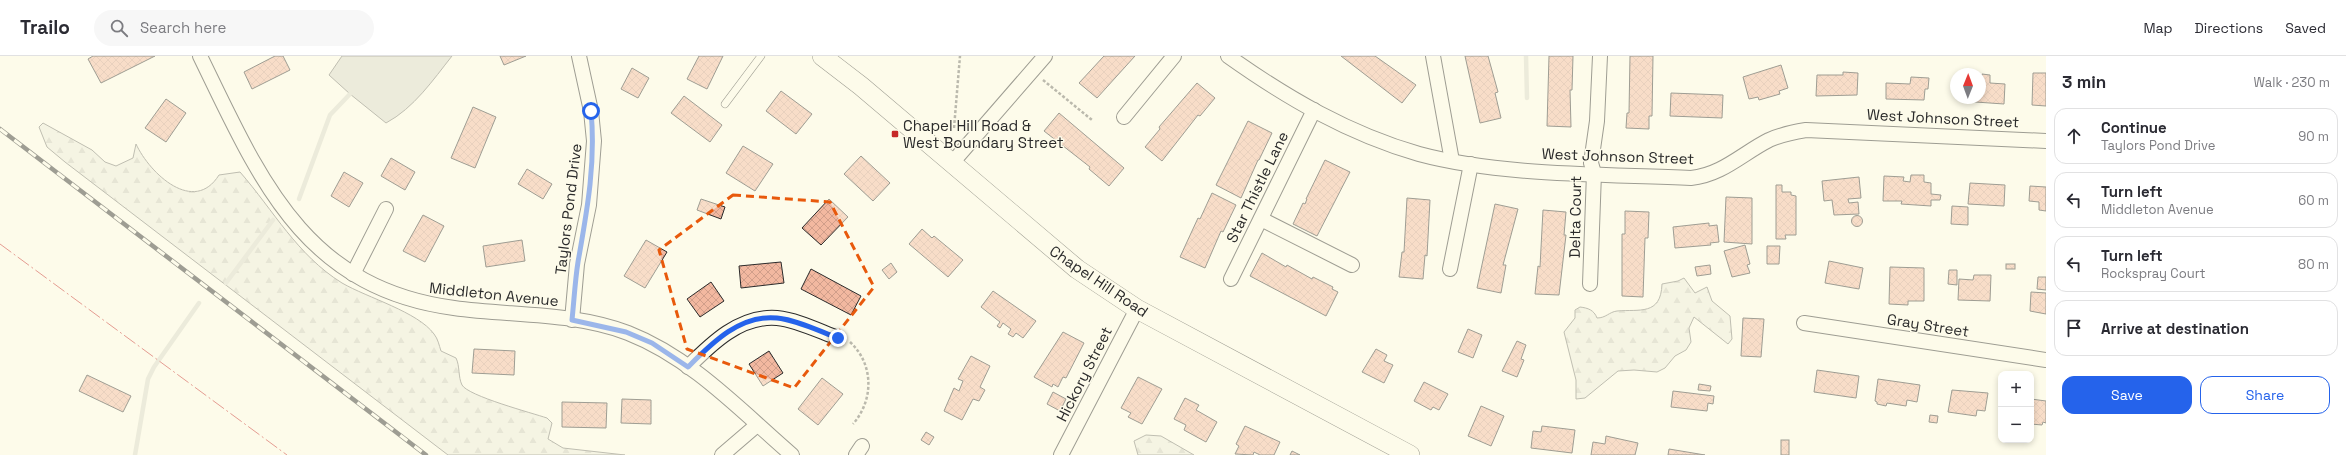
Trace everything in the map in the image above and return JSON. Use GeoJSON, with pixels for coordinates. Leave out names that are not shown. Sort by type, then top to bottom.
{"type":"FeatureCollection","features":[{"type":"Feature","properties":{"kind":"main road","name":"Chapel Hill Road"},"geometry":{"type":"LineString","coordinates":[[826,57],[1066,261],[1136,309],[1410,455]]}},
{"type":"Feature","properties":{"kind":"street","name":"Middleton Avenue"},"geometry":{"type":"LineString","coordinates":[[200,56],[251,159],[274,198],[310,241],[353,274],[420,303],[572,320],[626,332],[652,343],[708,381],[792,455]]}},
{"type":"Feature","properties":{"kind":"street","name":"Taylors Pond Drive"},"geometry":{"type":"LineString","coordinates":[[572,320],[578,264],[589,205],[594,141],[591,111],[579,56]]}},
{"type":"Feature","properties":{"kind":"street"},"geometry":{"type":"LineString","coordinates":[[952,163],[1045,56]]}},
{"type":"Feature","properties":{"kind":"street"},"geometry":{"type":"LineString","coordinates":[[1124,116],[1174,56]]}},
{"type":"Feature","properties":{"kind":"street","name":"West Johnson Street"},"geometry":{"type":"LineString","coordinates":[[1228,56],[1255,75],[1330,120],[1380,141],[1420,154],[1472,164],[1594,174],[1691,178],[1703,176],[1724,168],[1769,140],[1806,130],[2046,141]]}},
{"type":"Feature","properties":{"kind":"street"},"geometry":{"type":"LineString","coordinates":[[1433,56],[1452,161]]}},
{"type":"Feature","properties":{"kind":"street","name":"Delta Court"},"geometry":{"type":"LineString","coordinates":[[1590,284],[1594,174],[1591,163],[1597,122],[1600,56]]}},
{"type":"Feature","properties":{"kind":"street","name":"Star Thistle Lane"},"geometry":{"type":"LineString","coordinates":[[1231,279],[1314,110]]}},
{"type":"Feature","properties":{"kind":"street"},"geometry":{"type":"LineString","coordinates":[[1450,269],[1472,164]]}},
{"type":"Feature","properties":{"kind":"street"},"geometry":{"type":"LineString","coordinates":[[353,274],[386,209]]}},
{"type":"Feature","properties":{"kind":"street"},"geometry":{"type":"LineString","coordinates":[[1261,219],[1352,265]]}},
{"type":"Feature","properties":{"kind":"street","name":"Hickory Street"},"geometry":{"type":"LineString","coordinates":[[1061,455],[1136,309]]}},
{"type":"Feature","properties":{"kind":"street"},"geometry":{"type":"LineString","coordinates":[[688,367],[717,338],[764,318],[788,320],[838,338]]}},
{"type":"Feature","properties":{"kind":"street","name":"Gray Street"},"geometry":{"type":"LineString","coordinates":[[1804,323],[2046,360]]}},
{"type":"Feature","properties":{"kind":"street"},"geometry":{"type":"LineString","coordinates":[[722,455],[757,425]]}},
{"type":"Feature","properties":{"kind":"lane"},"geometry":{"type":"LineString","coordinates":[[725,104],[761,56]]}},
{"type":"Feature","properties":{"kind":"path"},"geometry":{"type":"LineString","coordinates":[[954,128],[960,56]]}},
{"type":"Feature","properties":{"kind":"path"},"geometry":{"type":"LineString","coordinates":[[1043,80],[1092,120]]}},
{"type":"Feature","properties":{"kind":"path"},"geometry":{"type":"LineString","coordinates":[[838,338],[851,343],[865,363],[868,373],[868,398],[853,424]]}},
{"type":"Feature","properties":{"kind":"highlighted area"},"geometry":{"type":"Polygon","coordinates":[[[733,195],[830,202],[874,287],[794,388],[687,349],[659,250],[733,195]]]}},
{"type":"Feature","properties":{"kind":"green space"},"geometry":{"type":"Polygon","coordinates":[[[43,123],[92,150],[105,162],[116,166],[133,158],[136,144],[151,167],[162,178],[173,186],[185,191],[197,191],[209,186],[219,175],[240,172],[299,246],[326,272],[353,289],[405,312],[427,326],[435,336],[441,351],[456,358],[462,385],[467,389],[488,399],[547,418],[552,423],[548,439],[563,448],[625,455],[448,455],[65,162],[47,147],[39,127],[43,123]]]}},
{"type":"Feature","properties":{"kind":"green space"},"geometry":{"type":"Polygon","coordinates":[[[1684,278],[1695,293],[1707,287],[1712,301],[1730,316],[1732,339],[1728,344],[1694,317],[1689,328],[1691,342],[1686,350],[1675,356],[1665,368],[1657,372],[1634,370],[1618,371],[1585,398],[1576,399],[1576,380],[1564,332],[1575,318],[1575,310],[1580,307],[1588,309],[1594,313],[1597,318],[1617,311],[1647,309],[1658,301],[1661,294],[1662,284],[1678,281],[1684,278]]]}},
{"type":"Feature","properties":{"kind":"green space"},"geometry":{"type":"Polygon","coordinates":[[[1146,435],[1161,436],[1194,455],[1138,455],[1134,441],[1146,435]]]}},
{"type":"Feature","properties":{"kind":"shaded area"},"geometry":{"type":"Polygon","coordinates":[[[342,56],[452,56],[414,102],[386,123],[329,75],[342,56]]]}},
{"type":"Feature","properties":{"kind":"building"},"geometry":{"type":"Polygon","coordinates":[[[93,56],[155,56],[101,83],[88,59],[93,56]]]}},
{"type":"Feature","properties":{"kind":"building"},"geometry":{"type":"Polygon","coordinates":[[[275,56],[283,56],[290,70],[252,89],[244,72],[275,56]]]}},
{"type":"Feature","properties":{"kind":"building"},"geometry":{"type":"Polygon","coordinates":[[[500,56],[526,56],[504,65],[500,56]]]}},
{"type":"Feature","properties":{"kind":"building"},"geometry":{"type":"Polygon","coordinates":[[[699,56],[723,56],[707,89],[687,79],[699,56]]]}},
{"type":"Feature","properties":{"kind":"building"},"geometry":{"type":"Polygon","coordinates":[[[1104,56],[1135,56],[1097,98],[1079,83],[1104,56]]]}},
{"type":"Feature","properties":{"kind":"building"},"geometry":{"type":"Polygon","coordinates":[[[1341,56],[1375,56],[1416,85],[1402,103],[1341,56]]]}},
{"type":"Feature","properties":{"kind":"building"},"geometry":{"type":"Polygon","coordinates":[[[1465,56],[1488,56],[1498,92],[1495,93],[1501,118],[1480,123],[1465,56]]]}},
{"type":"Feature","properties":{"kind":"building"},"geometry":{"type":"Polygon","coordinates":[[[1549,56],[1573,56],[1572,90],[1570,90],[1571,127],[1547,126],[1549,56]]]}},
{"type":"Feature","properties":{"kind":"building"},"geometry":{"type":"Polygon","coordinates":[[[1630,56],[1653,56],[1652,116],[1649,116],[1649,129],[1626,128],[1627,113],[1629,113],[1630,56]]]}},
{"type":"Feature","properties":{"kind":"building"},"geometry":{"type":"Polygon","coordinates":[[[1781,65],[1788,88],[1779,91],[1780,94],[1759,100],[1758,97],[1749,99],[1743,77],[1781,65]]]}},
{"type":"Feature","properties":{"kind":"building"},"geometry":{"type":"Polygon","coordinates":[[[632,68],[649,78],[638,98],[621,89],[632,68]]]}},
{"type":"Feature","properties":{"kind":"building"},"geometry":{"type":"Polygon","coordinates":[[[1843,72],[1858,73],[1857,95],[1816,96],[1817,75],[1843,75],[1843,72]]]}},
{"type":"Feature","properties":{"kind":"building"},"geometry":{"type":"Polygon","coordinates":[[[2033,73],[2046,73],[2046,106],[2032,105],[2033,73]]]}},
{"type":"Feature","properties":{"kind":"building"},"geometry":{"type":"Polygon","coordinates":[[[1986,74],[1990,75],[1990,83],[2005,84],[2004,104],[1986,103],[1986,74]]]}},
{"type":"Feature","properties":{"kind":"building"},"geometry":{"type":"Polygon","coordinates":[[[1911,77],[1929,78],[1928,89],[1925,89],[1924,100],[1886,99],[1886,83],[1910,84],[1911,77]]]}},
{"type":"Feature","properties":{"kind":"building"},"geometry":{"type":"Polygon","coordinates":[[[1197,83],[1215,98],[1200,116],[1198,115],[1162,161],[1145,147],[1160,129],[1159,127],[1197,83]]]}},
{"type":"Feature","properties":{"kind":"building"},"geometry":{"type":"Polygon","coordinates":[[[781,91],[812,114],[796,134],[766,111],[781,91]]]}},
{"type":"Feature","properties":{"kind":"building"},"geometry":{"type":"Polygon","coordinates":[[[1671,93],[1723,95],[1722,118],[1670,116],[1671,93]]]}},
{"type":"Feature","properties":{"kind":"building"},"geometry":{"type":"Polygon","coordinates":[[[684,96],[722,125],[710,142],[671,113],[684,96]]]}},
{"type":"Feature","properties":{"kind":"building"},"geometry":{"type":"Polygon","coordinates":[[[166,99],[186,113],[166,142],[145,128],[166,99]]]}},
{"type":"Feature","properties":{"kind":"building"},"geometry":{"type":"Polygon","coordinates":[[[473,107],[496,117],[475,168],[451,158],[473,107]]]}},
{"type":"Feature","properties":{"kind":"building"},"geometry":{"type":"Polygon","coordinates":[[[1059,113],[1124,168],[1109,186],[1089,169],[1090,167],[1044,131],[1059,113]]]}},
{"type":"Feature","properties":{"kind":"building"},"geometry":{"type":"Polygon","coordinates":[[[1248,121],[1272,133],[1241,198],[1216,185],[1248,121]]]}},
{"type":"Feature","properties":{"kind":"building"},"geometry":{"type":"Polygon","coordinates":[[[743,146],[773,164],[755,191],[726,173],[743,146]]]}},
{"type":"Feature","properties":{"kind":"building"},"geometry":{"type":"Polygon","coordinates":[[[861,156],[890,183],[873,201],[844,174],[861,156]]]}},
{"type":"Feature","properties":{"kind":"building"},"geometry":{"type":"Polygon","coordinates":[[[391,158],[415,172],[405,190],[381,176],[391,158]]]}},
{"type":"Feature","properties":{"kind":"building"},"geometry":{"type":"Polygon","coordinates":[[[1325,160],[1350,172],[1317,236],[1293,224],[1303,203],[1305,204],[1325,160]]]}},
{"type":"Feature","properties":{"kind":"building"},"geometry":{"type":"Polygon","coordinates":[[[527,169],[552,184],[543,199],[518,184],[527,169]]]}},
{"type":"Feature","properties":{"kind":"building"},"geometry":{"type":"Polygon","coordinates":[[[344,172],[363,183],[349,207],[331,196],[344,172]]]}},
{"type":"Feature","properties":{"kind":"building"},"geometry":{"type":"Polygon","coordinates":[[[1911,175],[1924,175],[1924,182],[1931,183],[1931,194],[1941,195],[1940,200],[1931,200],[1931,206],[1901,204],[1902,201],[1883,201],[1884,176],[1904,177],[1903,181],[1910,182],[1911,175]]]}},
{"type":"Feature","properties":{"kind":"building"},"geometry":{"type":"Polygon","coordinates":[[[1859,177],[1861,198],[1848,199],[1849,203],[1858,202],[1859,214],[1834,215],[1832,200],[1824,201],[1822,181],[1859,177]]]}},
{"type":"Feature","properties":{"kind":"building"},"geometry":{"type":"Polygon","coordinates":[[[1970,183],[2005,185],[2004,206],[1968,204],[1970,183]]]}},
{"type":"Feature","properties":{"kind":"building"},"geometry":{"type":"Polygon","coordinates":[[[1776,185],[1782,185],[1782,192],[1791,192],[1791,195],[1796,196],[1796,235],[1785,235],[1786,239],[1776,239],[1776,185]]]}},
{"type":"Feature","properties":{"kind":"building"},"geometry":{"type":"Polygon","coordinates":[[[2030,186],[2046,187],[2046,211],[2039,210],[2039,202],[2029,201],[2030,186]]]}},
{"type":"Feature","properties":{"kind":"building"},"geometry":{"type":"Polygon","coordinates":[[[1212,193],[1236,205],[1223,232],[1221,231],[1205,268],[1180,257],[1198,218],[1200,219],[1212,193]]]}},
{"type":"Feature","properties":{"kind":"building"},"geometry":{"type":"Polygon","coordinates":[[[1726,197],[1752,198],[1752,244],[1724,242],[1726,197]]]}},
{"type":"Feature","properties":{"kind":"building"},"geometry":{"type":"Polygon","coordinates":[[[1407,198],[1430,200],[1427,256],[1425,255],[1423,279],[1399,277],[1402,252],[1404,252],[1407,198]]]}},
{"type":"Feature","properties":{"kind":"building"},"geometry":{"type":"Polygon","coordinates":[[[701,199],[725,207],[721,219],[697,210],[701,199]]]}},
{"type":"Feature","properties":{"kind":"building"},"geometry":{"type":"Polygon","coordinates":[[[829,199],[848,217],[821,245],[802,228],[829,199]]]}},
{"type":"Feature","properties":{"kind":"building"},"geometry":{"type":"Polygon","coordinates":[[[1495,204],[1518,209],[1503,265],[1506,265],[1501,293],[1477,288],[1495,204]]]}},
{"type":"Feature","properties":{"kind":"building"},"geometry":{"type":"Polygon","coordinates":[[[1952,206],[1968,207],[1968,225],[1951,224],[1952,206]]]}},
{"type":"Feature","properties":{"kind":"building"},"geometry":{"type":"Polygon","coordinates":[[[1543,210],[1566,212],[1564,235],[1566,235],[1559,295],[1535,294],[1538,266],[1540,267],[1543,210]]]}},
{"type":"Feature","properties":{"kind":"building"},"geometry":{"type":"Polygon","coordinates":[[[1625,211],[1649,212],[1648,238],[1645,238],[1643,297],[1622,296],[1622,234],[1625,234],[1625,211]]]}},
{"type":"Feature","properties":{"kind":"building"},"geometry":{"type":"Polygon","coordinates":[[[423,215],[444,226],[425,262],[403,251],[423,215]]]}},
{"type":"Feature","properties":{"kind":"building"},"geometry":{"type":"Polygon","coordinates":[[[1855,216],[1859,216],[1861,217],[1861,225],[1855,226],[1852,223],[1852,219],[1855,216]]]}},
{"type":"Feature","properties":{"kind":"building"},"geometry":{"type":"Polygon","coordinates":[[[1709,223],[1709,226],[1717,225],[1719,242],[1710,243],[1711,245],[1675,248],[1673,227],[1709,223]]]}},
{"type":"Feature","properties":{"kind":"building"},"geometry":{"type":"Polygon","coordinates":[[[922,229],[932,238],[934,236],[963,260],[948,277],[909,244],[922,229]]]}},
{"type":"Feature","properties":{"kind":"building"},"geometry":{"type":"Polygon","coordinates":[[[522,240],[525,261],[486,267],[483,246],[522,240]]]}},
{"type":"Feature","properties":{"kind":"building"},"geometry":{"type":"Polygon","coordinates":[[[646,240],[667,252],[645,288],[624,276],[646,240]]]}},
{"type":"Feature","properties":{"kind":"building"},"geometry":{"type":"Polygon","coordinates":[[[1745,245],[1750,264],[1747,265],[1750,273],[1732,277],[1724,251],[1745,245]]]}},
{"type":"Feature","properties":{"kind":"building"},"geometry":{"type":"Polygon","coordinates":[[[1767,246],[1780,246],[1779,264],[1767,264],[1767,246]]]}},
{"type":"Feature","properties":{"kind":"building"},"geometry":{"type":"Polygon","coordinates":[[[1262,253],[1286,267],[1287,265],[1312,279],[1313,277],[1333,287],[1332,289],[1338,292],[1326,316],[1250,276],[1262,253]]]}},
{"type":"Feature","properties":{"kind":"building"},"geometry":{"type":"Polygon","coordinates":[[[1829,261],[1863,268],[1859,289],[1825,283],[1829,261]]]}},
{"type":"Feature","properties":{"kind":"building"},"geometry":{"type":"Polygon","coordinates":[[[781,262],[784,283],[741,288],[739,266],[781,262]]]}},
{"type":"Feature","properties":{"kind":"building"},"geometry":{"type":"Polygon","coordinates":[[[891,263],[897,272],[889,279],[882,270],[891,263]]]}},
{"type":"Feature","properties":{"kind":"building"},"geometry":{"type":"Polygon","coordinates":[[[2006,264],[2015,264],[2015,269],[2006,269],[2006,264]]]}},
{"type":"Feature","properties":{"kind":"building"},"geometry":{"type":"Polygon","coordinates":[[[1710,265],[1711,274],[1697,276],[1695,267],[1710,265]]]}},
{"type":"Feature","properties":{"kind":"building"},"geometry":{"type":"Polygon","coordinates":[[[1890,267],[1924,268],[1924,301],[1908,301],[1908,305],[1889,304],[1890,267]]]}},
{"type":"Feature","properties":{"kind":"building"},"geometry":{"type":"Polygon","coordinates":[[[811,269],[861,296],[851,315],[801,289],[811,269]]]}},
{"type":"Feature","properties":{"kind":"building"},"geometry":{"type":"Polygon","coordinates":[[[1949,270],[1957,270],[1957,285],[1948,284],[1949,270]]]}},
{"type":"Feature","properties":{"kind":"building"},"geometry":{"type":"Polygon","coordinates":[[[1974,275],[1991,275],[1990,301],[1958,300],[1959,279],[1973,280],[1974,275]]]}},
{"type":"Feature","properties":{"kind":"building"},"geometry":{"type":"Polygon","coordinates":[[[2038,277],[2046,277],[2046,290],[2037,289],[2038,277]]]}},
{"type":"Feature","properties":{"kind":"building"},"geometry":{"type":"Polygon","coordinates":[[[711,282],[724,301],[700,317],[687,299],[711,282]]]}},
{"type":"Feature","properties":{"kind":"building"},"geometry":{"type":"Polygon","coordinates":[[[993,291],[1036,321],[1023,338],[1016,333],[1013,337],[1008,334],[1011,329],[1003,323],[1000,328],[997,326],[1000,322],[981,307],[993,291]]]}},
{"type":"Feature","properties":{"kind":"building"},"geometry":{"type":"Polygon","coordinates":[[[2031,292],[2046,293],[2046,314],[2030,311],[2031,292]]]}},
{"type":"Feature","properties":{"kind":"building"},"geometry":{"type":"Polygon","coordinates":[[[1743,318],[1764,319],[1761,357],[1741,356],[1743,318]]]}},
{"type":"Feature","properties":{"kind":"building"},"geometry":{"type":"Polygon","coordinates":[[[1468,329],[1482,335],[1473,358],[1458,352],[1468,329]]]}},
{"type":"Feature","properties":{"kind":"building"},"geometry":{"type":"Polygon","coordinates":[[[1063,332],[1084,343],[1066,378],[1063,377],[1058,387],[1053,384],[1052,387],[1034,377],[1063,332]]]}},
{"type":"Feature","properties":{"kind":"building"},"geometry":{"type":"Polygon","coordinates":[[[1517,341],[1526,345],[1521,359],[1524,360],[1517,377],[1502,371],[1517,341]]]}},
{"type":"Feature","properties":{"kind":"building"},"geometry":{"type":"Polygon","coordinates":[[[474,349],[515,351],[514,375],[472,373],[474,349]]]}},
{"type":"Feature","properties":{"kind":"building"},"geometry":{"type":"Polygon","coordinates":[[[1376,349],[1387,355],[1384,361],[1393,365],[1384,383],[1362,372],[1376,349]]]}},
{"type":"Feature","properties":{"kind":"building"},"geometry":{"type":"Polygon","coordinates":[[[769,351],[783,373],[763,386],[749,364],[769,351]]]}},
{"type":"Feature","properties":{"kind":"building"},"geometry":{"type":"Polygon","coordinates":[[[971,356],[990,366],[980,387],[985,390],[979,401],[973,399],[962,420],[944,411],[954,388],[959,391],[963,381],[958,379],[971,356]]]}},
{"type":"Feature","properties":{"kind":"building"},"geometry":{"type":"Polygon","coordinates":[[[1817,370],[1859,376],[1856,398],[1814,392],[1817,370]]]}},
{"type":"Feature","properties":{"kind":"building"},"geometry":{"type":"Polygon","coordinates":[[[87,375],[131,396],[123,412],[79,391],[87,375]]]}},
{"type":"Feature","properties":{"kind":"building"},"geometry":{"type":"Polygon","coordinates":[[[1138,377],[1162,389],[1142,424],[1128,417],[1131,413],[1121,408],[1138,377]]]}},
{"type":"Feature","properties":{"kind":"building"},"geometry":{"type":"Polygon","coordinates":[[[822,378],[843,394],[818,425],[798,409],[822,378]]]}},
{"type":"Feature","properties":{"kind":"building"},"geometry":{"type":"Polygon","coordinates":[[[1878,379],[1920,385],[1917,402],[1907,400],[1906,406],[1887,403],[1886,406],[1877,404],[1875,401],[1878,379]]]}},
{"type":"Feature","properties":{"kind":"building"},"geometry":{"type":"Polygon","coordinates":[[[1424,382],[1448,394],[1439,410],[1433,407],[1431,410],[1414,401],[1424,382]]]}},
{"type":"Feature","properties":{"kind":"building"},"geometry":{"type":"Polygon","coordinates":[[[1699,384],[1711,386],[1710,391],[1698,390],[1699,384]]]}},
{"type":"Feature","properties":{"kind":"building"},"geometry":{"type":"Polygon","coordinates":[[[1952,390],[1988,393],[1985,411],[1977,410],[1976,416],[1948,412],[1952,390]]]}},
{"type":"Feature","properties":{"kind":"building"},"geometry":{"type":"Polygon","coordinates":[[[1673,391],[1714,396],[1713,404],[1708,403],[1707,411],[1671,407],[1673,391]]]}},
{"type":"Feature","properties":{"kind":"building"},"geometry":{"type":"Polygon","coordinates":[[[1053,392],[1066,399],[1060,411],[1047,404],[1053,392]]]}},
{"type":"Feature","properties":{"kind":"building"},"geometry":{"type":"Polygon","coordinates":[[[1185,398],[1199,405],[1196,410],[1217,422],[1206,442],[1184,430],[1186,425],[1174,419],[1185,398]]]}},
{"type":"Feature","properties":{"kind":"building"},"geometry":{"type":"Polygon","coordinates":[[[622,399],[651,400],[651,424],[621,423],[622,399]]]}},
{"type":"Feature","properties":{"kind":"building"},"geometry":{"type":"Polygon","coordinates":[[[2034,399],[2046,401],[2046,423],[2043,422],[2042,425],[2034,424],[2034,399]]]}},
{"type":"Feature","properties":{"kind":"building"},"geometry":{"type":"Polygon","coordinates":[[[562,402],[607,403],[606,428],[562,427],[562,402]]]}},
{"type":"Feature","properties":{"kind":"building"},"geometry":{"type":"Polygon","coordinates":[[[1481,406],[1504,416],[1491,446],[1468,436],[1481,406]]]}},
{"type":"Feature","properties":{"kind":"building"},"geometry":{"type":"Polygon","coordinates":[[[1930,415],[1938,416],[1937,423],[1929,422],[1930,415]]]}},
{"type":"Feature","properties":{"kind":"building"},"geometry":{"type":"Polygon","coordinates":[[[1245,426],[1280,442],[1274,455],[1260,455],[1254,452],[1253,455],[1235,454],[1239,446],[1236,444],[1245,426]]]}},
{"type":"Feature","properties":{"kind":"building"},"geometry":{"type":"Polygon","coordinates":[[[1542,426],[1575,430],[1572,453],[1531,448],[1533,431],[1541,432],[1542,426]]]}},
{"type":"Feature","properties":{"kind":"building"},"geometry":{"type":"Polygon","coordinates":[[[926,432],[934,437],[929,445],[921,440],[926,432]]]}},
{"type":"Feature","properties":{"kind":"building"},"geometry":{"type":"Polygon","coordinates":[[[1606,436],[1638,443],[1635,455],[1591,455],[1593,442],[1605,444],[1606,436]]]}},
{"type":"Feature","properties":{"kind":"building"},"geometry":{"type":"Polygon","coordinates":[[[1781,440],[1789,440],[1789,455],[1781,455],[1781,440]]]}},
{"type":"Feature","properties":{"kind":"building"},"geometry":{"type":"Polygon","coordinates":[[[1669,449],[1705,455],[1668,455],[1669,449]]]}},
{"type":"Feature","properties":{"kind":"building"},"geometry":{"type":"Polygon","coordinates":[[[1292,451],[1300,455],[1290,455],[1292,451]]]}},
{"type":"Feature","properties":{"kind":"waterway"},"geometry":{"type":"LineString","coordinates":[[1526,56],[1527,98]]}},
{"type":"Feature","properties":{"kind":"waterway"},"geometry":{"type":"LineString","coordinates":[[299,199],[330,115],[350,94]]}},
{"type":"Feature","properties":{"kind":"waterway"},"geometry":{"type":"LineString","coordinates":[[226,283],[273,220]]}},
{"type":"Feature","properties":{"kind":"waterway"},"geometry":{"type":"LineString","coordinates":[[135,455],[148,379],[154,367],[199,303]]}},
{"type":"Feature","properties":{"kind":"railway"},"geometry":{"type":"LineString","coordinates":[[0,129],[426,455]]}},
{"type":"Feature","properties":{"kind":"power"},"geometry":{"type":"LineString","coordinates":[[0,244],[287,455]]}},
{"type":"Feature","properties":{"kind":"place","name":"Chapel Hill Road & West Boundary Street"},"geometry":{"type":"Point","coordinates":[895,134]}},
{"type":"Feature","properties":{"kind":"route"},"geometry":{"type":"LineString","coordinates":[[591,111],[594,141],[593,161],[589,205],[578,264],[572,320],[626,332],[652,343],[688,367],[717,338],[745,324],[764,318],[788,320],[838,338]]}}]}
